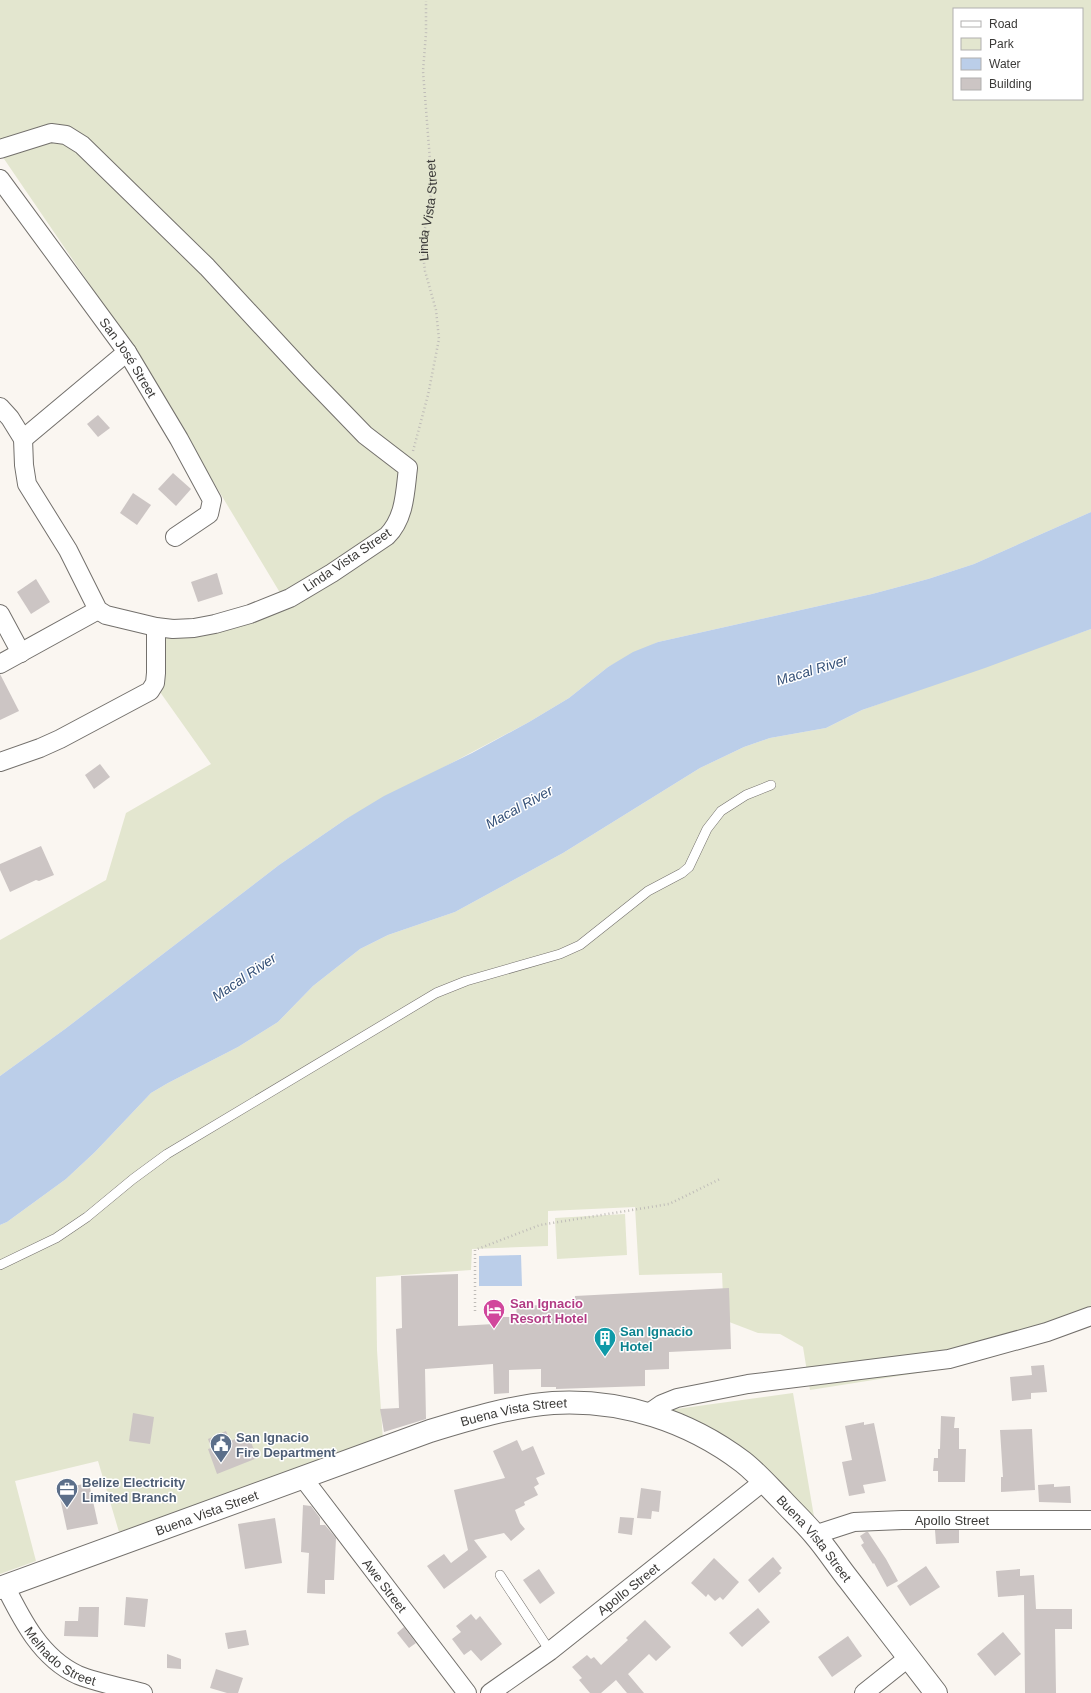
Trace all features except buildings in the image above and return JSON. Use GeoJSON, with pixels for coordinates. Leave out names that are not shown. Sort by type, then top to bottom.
{"type":"FeatureCollection","features":[{"type":"Feature","properties":{"kind":"main road","name":"Buena Vista Street"},"geometry":{"type":"LineString","coordinates":[[3,1587],[303,1478],[385,1446],[460,1422],[525,1407],[574,1403],[626,1408],[649,1413],[671,1422],[718,1446],[743,1462],[764,1480],[814,1535],[936,1693]]}},
{"type":"Feature","properties":{"kind":"street"},"geometry":{"type":"LineString","coordinates":[[0,149],[51,133],[66,135],[82,145],[207,266],[306,375],[366,435],[408,468]]}},
{"type":"Feature","properties":{"kind":"street","name":"San José Street"},"geometry":{"type":"LineString","coordinates":[[0,179],[127,352],[179,439],[212,500],[209,514],[175,538]]}},
{"type":"Feature","properties":{"kind":"street"},"geometry":{"type":"LineString","coordinates":[[23,438],[127,352]]}},
{"type":"Feature","properties":{"kind":"street"},"geometry":{"type":"LineString","coordinates":[[0,408],[10,418],[23,438],[24,466],[27,484],[68,550],[98,610],[0,664]]}},
{"type":"Feature","properties":{"kind":"street","name":"Linda Vista Street"},"geometry":{"type":"LineString","coordinates":[[98,610],[106,614],[156,627],[173,629],[194,628],[215,624],[250,614],[290,598],[332,573],[387,536],[394,529],[400,518],[408,468]]}},
{"type":"Feature","properties":{"kind":"street"},"geometry":{"type":"LineString","coordinates":[[0,614],[21,653]]}},
{"type":"Feature","properties":{"kind":"street"},"geometry":{"type":"LineString","coordinates":[[0,762],[40,748],[60,739],[150,691],[156,678],[156,627]]}},
{"type":"Feature","properties":{"kind":"street"},"geometry":{"type":"LineString","coordinates":[[649,1413],[662,1404],[677,1398],[748,1384],[949,1359],[1047,1332],[1091,1316]]}},
{"type":"Feature","properties":{"kind":"street","name":"Awe Street"},"geometry":{"type":"LineString","coordinates":[[303,1478],[467,1693]]}},
{"type":"Feature","properties":{"kind":"street","name":"Apollo Street"},"geometry":{"type":"LineString","coordinates":[[490,1693],[550,1651],[764,1480]]}},
{"type":"Feature","properties":{"kind":"street","name":"Apollo Street"},"geometry":{"type":"LineString","coordinates":[[814,1535],[854,1522],[902,1520],[1091,1520]]}},
{"type":"Feature","properties":{"kind":"street","name":"Melhado Street"},"geometry":{"type":"LineString","coordinates":[[3,1587],[32,1635],[49,1654],[64,1667],[79,1675],[143,1693]]}},
{"type":"Feature","properties":{"kind":"street"},"geometry":{"type":"LineString","coordinates":[[864,1693],[908,1658]]}},
{"type":"Feature","properties":{"kind":"lane"},"geometry":{"type":"LineString","coordinates":[[0,1265],[56,1238],[87,1217],[133,1179],[168,1154],[436,993],[466,981],[560,954],[580,945],[648,891],[682,873],[689,867],[707,829],[721,811],[746,795],[771,785]]}},
{"type":"Feature","properties":{"kind":"lane"},"geometry":{"type":"LineString","coordinates":[[500,1575],[550,1651]]}},
{"type":"Feature","properties":{"kind":"path","name":"Linda Vista Street"},"geometry":{"type":"LineString","coordinates":[[408,468],[423,419],[439,339],[436,310],[423,254],[423,236],[428,216],[432,186],[423,71],[426,33],[426,1]]}},
{"type":"Feature","properties":{"kind":"path"},"geometry":{"type":"LineString","coordinates":[[475,1311],[475,1250],[540,1225],[668,1204],[720,1179]]}},
{"type":"Feature","properties":{"kind":"green space"},"geometry":{"type":"Polygon","coordinates":[[[0,0],[1091,0],[1091,512],[974,564],[928,579],[872,594],[658,642],[608,667],[569,698],[529,722],[346,819],[279,865],[65,1029],[0,1076],[0,940],[106,880],[126,813],[211,764],[160,692],[164,634],[285,601],[131,345],[0,153],[0,0]]]}},
{"type":"Feature","properties":{"kind":"green space"},"geometry":{"type":"Polygon","coordinates":[[[1091,629],[1091,1315],[1050,1329],[962,1366],[810,1390],[803,1347],[780,1334],[758,1333],[724,1320],[722,1273],[639,1275],[635,1207],[548,1211],[548,1246],[472,1249],[471,1270],[376,1277],[377,1350],[383,1441],[119,1532],[98,1461],[15,1481],[36,1561],[0,1574],[0,1225],[7,1222],[66,1179],[95,1152],[151,1093],[238,1047],[278,1022],[313,986],[360,949],[388,935],[455,912],[563,853],[700,768],[744,747],[770,738],[826,728],[862,710],[1091,629]]]}},
{"type":"Feature","properties":{"kind":"green space"},"geometry":{"type":"Polygon","coordinates":[[[625,1214],[627,1255],[557,1259],[555,1218],[625,1214]]]}},
{"type":"Feature","properties":{"kind":"green space"},"geometry":{"type":"Polygon","coordinates":[[[793,1393],[818,1540],[753,1470],[647,1413],[793,1393]]]}},
{"type":"Feature","properties":{"kind":"water","name":"Macal River"},"geometry":{"type":"Polygon","coordinates":[[[1091,512],[1091,629],[985,668],[862,710],[826,728],[770,738],[744,747],[700,768],[563,853],[455,912],[388,935],[360,949],[313,986],[278,1022],[238,1047],[151,1093],[95,1152],[66,1179],[7,1222],[0,1225],[0,1076],[65,1029],[279,865],[346,819],[384,796],[472,753],[529,722],[569,698],[608,667],[633,652],[658,642],[872,594],[928,579],[974,564],[1091,512]]]}},
{"type":"Feature","properties":{"kind":"water"},"geometry":{"type":"Polygon","coordinates":[[[521,1255],[522,1286],[479,1286],[479,1256],[521,1255]]]}},
{"type":"Feature","properties":{"kind":"place","name":"San Ignacio Resort Hotel"},"geometry":{"type":"Point","coordinates":[494,1330]}},
{"type":"Feature","properties":{"kind":"place","name":"San Ignacio Hotel"},"geometry":{"type":"Point","coordinates":[605,1358]}},
{"type":"Feature","properties":{"kind":"place","name":"San Ignacio Fire Department"},"geometry":{"type":"Point","coordinates":[221,1464]}},
{"type":"Feature","properties":{"kind":"place","name":"Belize Electricity Limited Branch"},"geometry":{"type":"Point","coordinates":[67,1508]}}]}
